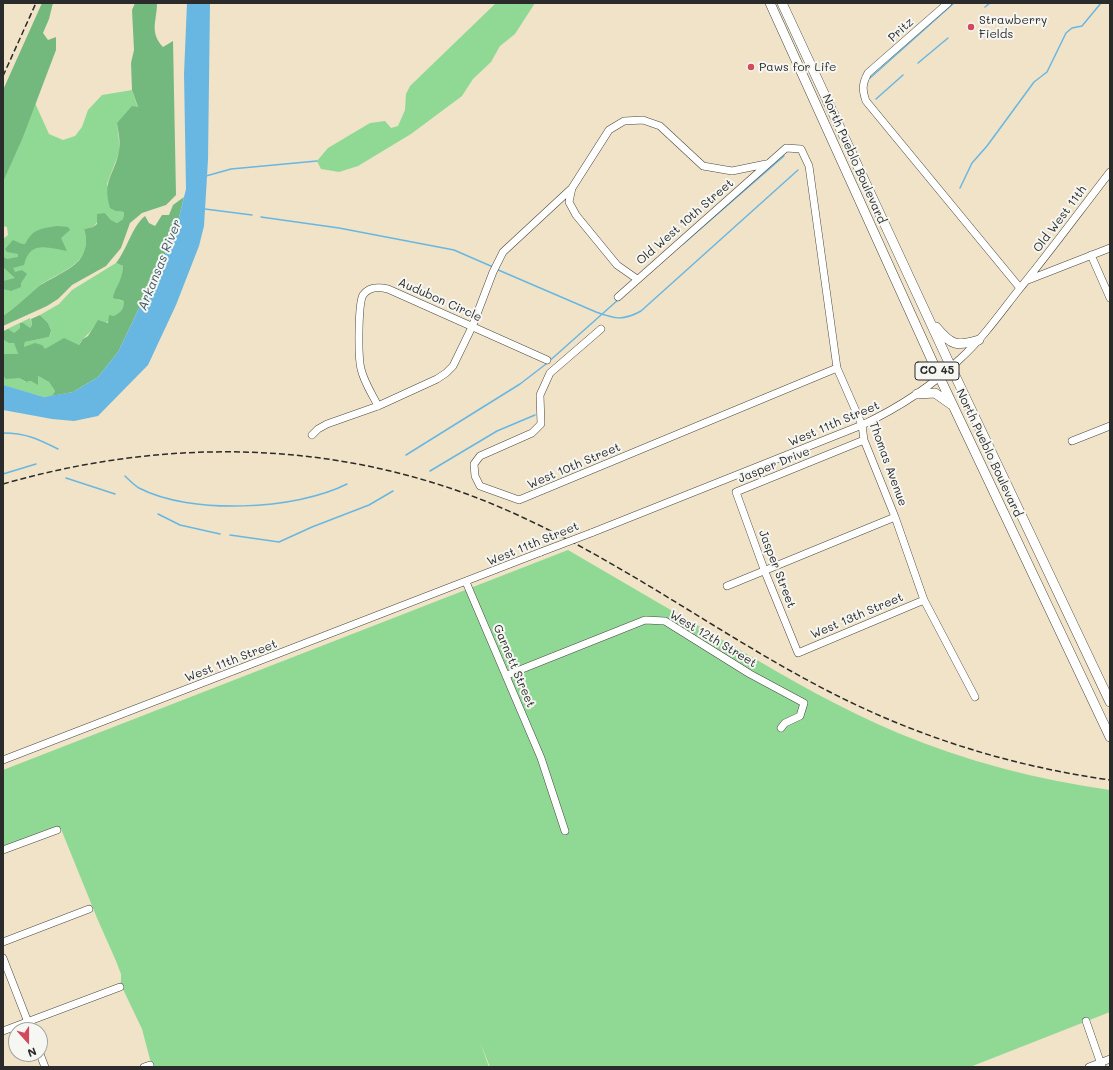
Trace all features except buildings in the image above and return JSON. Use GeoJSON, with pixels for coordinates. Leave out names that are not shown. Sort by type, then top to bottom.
{"type":"FeatureCollection","features":[{"type":"Feature","properties":{"kind":"main road","name":"North Pueblo Boulevard"},"geometry":{"type":"LineString","coordinates":[[770,3],[939,376],[1110,737]]}},
{"type":"Feature","properties":{"kind":"main road","name":"North Pueblo Boulevard"},"geometry":{"type":"LineString","coordinates":[[782,3],[951,367],[1110,702]]}},
{"type":"Feature","properties":{"kind":"main road"},"geometry":{"type":"LineString","coordinates":[[929,320],[949,342],[965,345],[979,340]]}},
{"type":"Feature","properties":{"kind":"main road"},"geometry":{"type":"LineString","coordinates":[[917,394],[935,393],[954,406]]}},
{"type":"Feature","properties":{"kind":"street","name":"Pritz"},"geometry":{"type":"LineString","coordinates":[[948,3],[868,73],[862,82],[863,92],[866,101],[1020,288]]}},
{"type":"Feature","properties":{"kind":"street"},"geometry":{"type":"LineString","coordinates":[[312,435],[318,428],[326,424],[378,406],[437,380],[453,366],[472,327],[494,268],[503,252],[572,188],[609,130],[624,121],[643,120],[660,126],[703,166],[732,171],[768,164]]}},
{"type":"Feature","properties":{"kind":"street","name":"Thomas Avenue"},"geometry":{"type":"LineString","coordinates":[[768,164],[786,148],[801,149],[805,154],[809,166],[837,368],[862,425],[864,440],[895,517],[924,600],[975,697]]}},
{"type":"Feature","properties":{"kind":"street","name":"Old West 10th Street"},"geometry":{"type":"LineString","coordinates":[[618,297],[768,164]]}},
{"type":"Feature","properties":{"kind":"street","name":"Old West 11th"},"geometry":{"type":"LineString","coordinates":[[1028,280],[1110,172]]}},
{"type":"Feature","properties":{"kind":"street"},"geometry":{"type":"LineString","coordinates":[[572,188],[569,202],[576,215],[616,265],[637,279]]}},
{"type":"Feature","properties":{"kind":"street"},"geometry":{"type":"LineString","coordinates":[[1028,280],[1110,248]]}},
{"type":"Feature","properties":{"kind":"street"},"geometry":{"type":"LineString","coordinates":[[1091,256],[1110,298]]}},
{"type":"Feature","properties":{"kind":"street","name":"West 11th Street"},"geometry":{"type":"LineString","coordinates":[[3,760],[591,533],[751,470],[862,425],[890,412],[917,394],[951,367],[979,340],[1028,280]]}},
{"type":"Feature","properties":{"kind":"street","name":"Audubon Circle"},"geometry":{"type":"LineString","coordinates":[[378,406],[365,380],[359,363],[360,304],[364,295],[370,289],[379,287],[388,289],[547,360]]}},
{"type":"Feature","properties":{"kind":"street","name":"West 10th Street"},"geometry":{"type":"LineString","coordinates":[[602,329],[550,372],[540,395],[541,424],[532,433],[480,456],[474,464],[475,476],[480,486],[519,500],[837,368]]}},
{"type":"Feature","properties":{"kind":"street"},"geometry":{"type":"LineString","coordinates":[[1072,441],[1110,426]]}},
{"type":"Feature","properties":{"kind":"street","name":"Jasper Drive"},"geometry":{"type":"LineString","coordinates":[[736,492],[864,440]]}},
{"type":"Feature","properties":{"kind":"street"},"geometry":{"type":"LineString","coordinates":[[751,470],[756,483]]}},
{"type":"Feature","properties":{"kind":"street","name":"Jasper Street"},"geometry":{"type":"LineString","coordinates":[[736,492],[765,572],[798,653]]}},
{"type":"Feature","properties":{"kind":"street"},"geometry":{"type":"LineString","coordinates":[[727,586],[765,572],[895,517]]}},
{"type":"Feature","properties":{"kind":"street","name":"Garnett Street"},"geometry":{"type":"LineString","coordinates":[[466,582],[507,675],[541,758],[565,831]]}},
{"type":"Feature","properties":{"kind":"street","name":"West 13th Street"},"geometry":{"type":"LineString","coordinates":[[798,653],[924,600]]}},
{"type":"Feature","properties":{"kind":"street","name":"West 12th Street"},"geometry":{"type":"LineString","coordinates":[[507,675],[645,620],[659,620],[665,622],[750,674],[804,703],[800,716],[785,723],[781,728]]}},
{"type":"Feature","properties":{"kind":"street"},"geometry":{"type":"LineString","coordinates":[[3,850],[57,830]]}},
{"type":"Feature","properties":{"kind":"street"},"geometry":{"type":"LineString","coordinates":[[3,942],[89,909]]}},
{"type":"Feature","properties":{"kind":"street"},"geometry":{"type":"LineString","coordinates":[[3,958],[28,1022],[120,986]]}},
{"type":"Feature","properties":{"kind":"street"},"geometry":{"type":"LineString","coordinates":[[1086,1021],[1102,1065]]}},
{"type":"Feature","properties":{"kind":"street"},"geometry":{"type":"LineString","coordinates":[[1089,1067],[1102,1065],[1110,1059]]}},
{"type":"Feature","properties":{"kind":"green space"},"geometry":{"type":"Polygon","coordinates":[[[42,3],[53,3],[49,19],[43,33],[48,40],[56,37],[56,50],[23,137],[3,182],[3,90],[42,3]]]}},
{"type":"Feature","properties":{"kind":"green space"},"geometry":{"type":"Polygon","coordinates":[[[135,3],[157,3],[155,26],[156,36],[163,47],[173,41],[176,195],[166,205],[142,213],[130,223],[121,248],[106,266],[72,285],[58,299],[47,306],[3,326],[3,316],[39,286],[69,269],[79,260],[86,246],[84,229],[93,227],[97,224],[97,214],[105,213],[111,220],[117,223],[123,219],[124,212],[116,211],[110,208],[107,191],[120,148],[117,123],[132,106],[138,107],[132,90],[131,63],[134,50],[132,10],[135,3]]]}},
{"type":"Feature","properties":{"kind":"green space"},"geometry":{"type":"Polygon","coordinates":[[[496,3],[535,3],[515,34],[500,46],[491,62],[473,79],[462,96],[411,134],[358,166],[339,172],[321,169],[317,161],[328,148],[370,123],[385,121],[391,128],[398,126],[405,110],[406,94],[410,86],[496,3]]]}},
{"type":"Feature","properties":{"kind":"green space"},"geometry":{"type":"Polygon","coordinates":[[[132,90],[138,108],[117,123],[120,150],[107,184],[116,211],[124,212],[123,219],[117,223],[111,220],[105,213],[93,227],[84,229],[86,246],[79,260],[39,286],[3,316],[3,239],[8,235],[7,227],[3,226],[3,182],[35,103],[49,134],[63,140],[75,136],[82,127],[88,110],[102,95],[132,90]]]}},
{"type":"Feature","properties":{"kind":"green space"},"geometry":{"type":"Polygon","coordinates":[[[184,197],[175,233],[118,352],[98,377],[73,392],[52,396],[55,391],[49,382],[38,376],[38,385],[31,381],[26,382],[19,378],[6,379],[3,376],[3,353],[18,354],[14,343],[9,343],[4,340],[3,332],[8,329],[14,333],[20,328],[20,323],[23,323],[30,328],[32,325],[31,319],[40,315],[48,323],[51,331],[49,337],[25,342],[24,347],[35,343],[42,345],[45,349],[64,338],[79,345],[83,339],[88,336],[98,320],[108,323],[109,315],[114,316],[123,308],[124,301],[113,298],[120,280],[123,266],[116,263],[124,251],[136,226],[145,216],[149,223],[155,226],[162,215],[169,215],[173,205],[184,197]]]}},
{"type":"Feature","properties":{"kind":"green space"},"geometry":{"type":"Polygon","coordinates":[[[57,226],[68,227],[70,230],[61,238],[67,251],[46,248],[35,249],[30,252],[24,265],[13,268],[15,272],[22,270],[27,274],[21,283],[21,287],[11,291],[3,289],[3,281],[15,278],[3,267],[3,257],[7,259],[18,257],[18,254],[7,252],[5,249],[13,240],[25,244],[31,235],[38,230],[57,226]]]}},
{"type":"Feature","properties":{"kind":"green space"},"geometry":{"type":"Polygon","coordinates":[[[116,263],[123,266],[122,278],[114,293],[118,300],[124,301],[123,307],[118,315],[109,321],[94,326],[79,345],[62,343],[53,345],[45,350],[24,347],[25,342],[49,337],[51,332],[48,323],[40,315],[59,304],[72,290],[116,263]]]}},
{"type":"Feature","properties":{"kind":"green space"},"geometry":{"type":"Polygon","coordinates":[[[30,318],[32,325],[30,328],[20,328],[14,333],[14,342],[18,354],[3,353],[3,331],[30,318]]]}},
{"type":"Feature","properties":{"kind":"green space"},"geometry":{"type":"Polygon","coordinates":[[[3,376],[6,378],[19,378],[25,382],[31,381],[38,384],[38,376],[49,382],[55,391],[52,396],[44,397],[5,386],[3,385],[3,376]]]}},
{"type":"Feature","properties":{"kind":"green space"},"geometry":{"type":"Polygon","coordinates":[[[568,550],[837,705],[898,733],[949,752],[1002,768],[1056,781],[1110,790],[1110,1012],[970,1067],[490,1067],[480,1042],[489,1067],[152,1067],[142,1029],[121,985],[121,974],[61,829],[56,828],[3,847],[3,770],[568,550]]]}},
{"type":"Feature","properties":{"kind":"water","name":"Arkansas River"},"geometry":{"type":"Polygon","coordinates":[[[187,3],[210,3],[208,160],[204,226],[199,246],[176,305],[148,365],[98,416],[74,421],[52,419],[3,410],[3,385],[44,397],[73,392],[98,377],[118,352],[175,233],[186,189],[184,74],[187,3]]]}},
{"type":"Feature","properties":{"kind":"waterway"},"geometry":{"type":"LineString","coordinates":[[870,78],[954,3]]}},
{"type":"Feature","properties":{"kind":"waterway"},"geometry":{"type":"LineString","coordinates":[[985,7],[990,3]]}},
{"type":"Feature","properties":{"kind":"waterway"},"geometry":{"type":"LineString","coordinates":[[960,188],[972,163],[987,146],[1034,82],[1047,72],[1066,33],[1072,28],[1082,26],[1101,3]]}},
{"type":"Feature","properties":{"kind":"waterway"},"geometry":{"type":"LineString","coordinates":[[918,63],[948,38]]}},
{"type":"Feature","properties":{"kind":"waterway"},"geometry":{"type":"LineString","coordinates":[[876,99],[903,75]]}},
{"type":"Feature","properties":{"kind":"waterway"},"geometry":{"type":"LineString","coordinates":[[683,244],[784,156]]}},
{"type":"Feature","properties":{"kind":"waterway"},"geometry":{"type":"LineString","coordinates":[[206,176],[231,169],[317,161]]}},
{"type":"Feature","properties":{"kind":"waterway"},"geometry":{"type":"LineString","coordinates":[[496,269],[596,312],[624,318],[641,311],[798,170]]}},
{"type":"Feature","properties":{"kind":"waterway"},"geometry":{"type":"LineString","coordinates":[[205,209],[252,215]]}},
{"type":"Feature","properties":{"kind":"waterway"},"geometry":{"type":"LineString","coordinates":[[261,217],[339,228],[454,250],[493,267]]}},
{"type":"Feature","properties":{"kind":"waterway"},"geometry":{"type":"LineString","coordinates":[[406,455],[520,384],[546,364],[619,299]]}},
{"type":"Feature","properties":{"kind":"waterway"},"geometry":{"type":"LineString","coordinates":[[430,471],[497,431],[535,415]]}},
{"type":"Feature","properties":{"kind":"waterway"},"geometry":{"type":"LineString","coordinates":[[3,433],[32,437],[58,449]]}},
{"type":"Feature","properties":{"kind":"waterway"},"geometry":{"type":"LineString","coordinates":[[3,474],[36,464]]}},
{"type":"Feature","properties":{"kind":"waterway"},"geometry":{"type":"LineString","coordinates":[[125,476],[139,488],[160,497],[214,505],[243,506],[272,504],[326,493],[347,484]]}},
{"type":"Feature","properties":{"kind":"waterway"},"geometry":{"type":"LineString","coordinates":[[66,478],[115,494]]}},
{"type":"Feature","properties":{"kind":"waterway"},"geometry":{"type":"LineString","coordinates":[[230,535],[279,542],[312,527],[369,505],[393,491]]}},
{"type":"Feature","properties":{"kind":"waterway"},"geometry":{"type":"LineString","coordinates":[[158,514],[180,525],[220,534]]}},
{"type":"Feature","properties":{"kind":"railway"},"geometry":{"type":"LineString","coordinates":[[3,76],[36,3]]}},
{"type":"Feature","properties":{"kind":"railway"},"geometry":{"type":"LineString","coordinates":[[3,484],[69,468],[135,457],[201,452],[267,453],[333,460],[397,473],[461,492],[524,518],[563,537],[640,580],[790,670],[828,691],[896,722],[930,736],[1001,758],[1037,767],[1110,780]]}},
{"type":"Feature","properties":{"kind":"place","name":"Strawberry Fields"},"geometry":{"type":"Point","coordinates":[971,27]}},
{"type":"Feature","properties":{"kind":"place","name":"Paws for Life"},"geometry":{"type":"Point","coordinates":[751,67]}}]}
